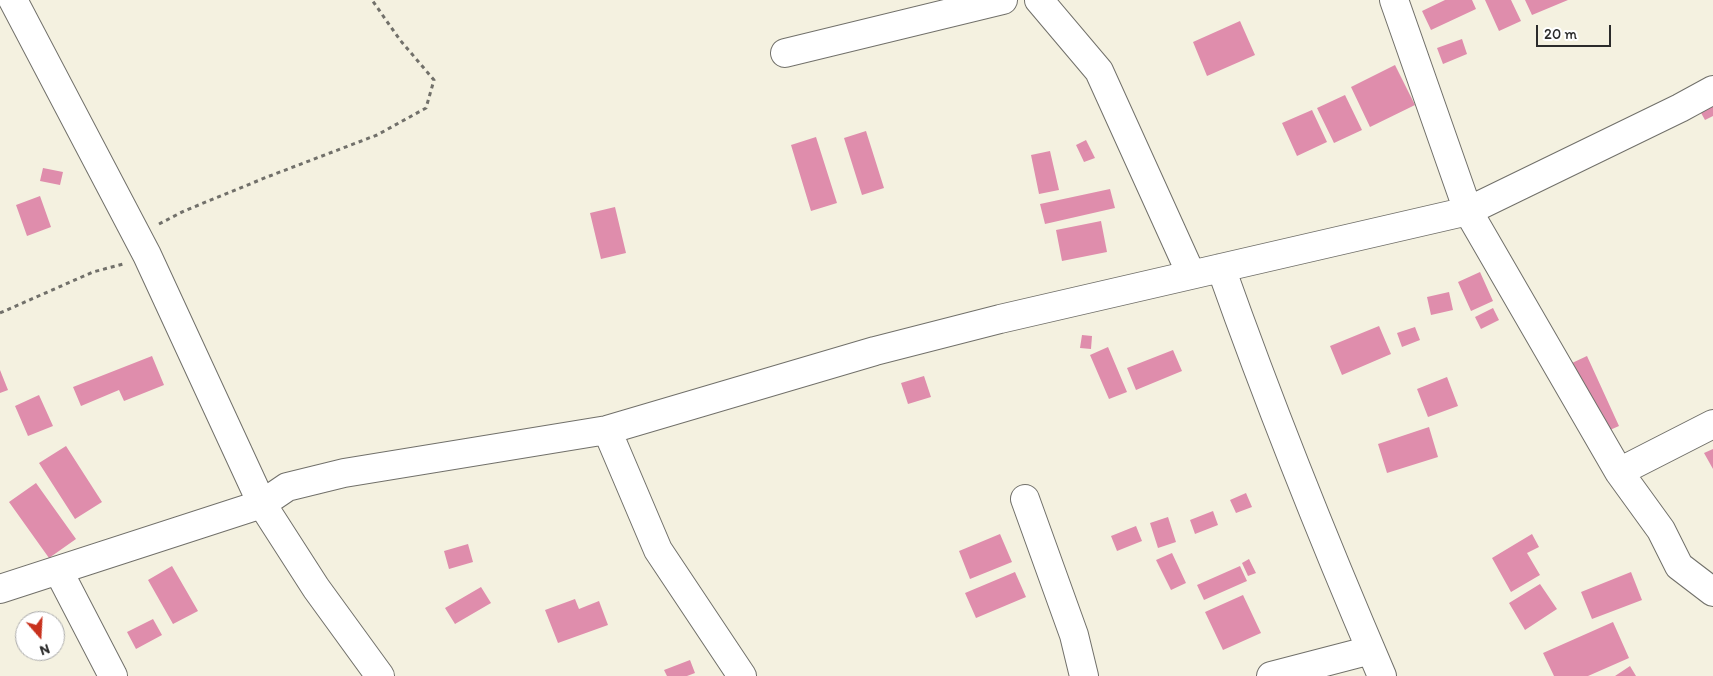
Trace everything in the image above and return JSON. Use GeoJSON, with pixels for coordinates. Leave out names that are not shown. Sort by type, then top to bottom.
{"type":"FeatureCollection","features":[{"type":"Feature","properties":{"kind":"street"},"geometry":{"type":"LineString","coordinates":[[13,0],[141,245],[262,504],[316,588],[380,676]]}},
{"type":"Feature","properties":{"kind":"street"},"geometry":{"type":"LineString","coordinates":[[785,53],[1003,0]]}},
{"type":"Feature","properties":{"kind":"street"},"geometry":{"type":"LineString","coordinates":[[1039,0],[1099,71],[1191,274]]}},
{"type":"Feature","properties":{"kind":"street"},"geometry":{"type":"LineString","coordinates":[[1394,0],[1468,211],[1619,472],[1661,530],[1679,566],[1713,592]]}},
{"type":"Feature","properties":{"kind":"street"},"geometry":{"type":"LineString","coordinates":[[0,589],[262,504],[287,487],[344,473],[607,430],[875,351],[1000,319],[1468,211],[1680,108],[1713,90]]}},
{"type":"Feature","properties":{"kind":"street"},"geometry":{"type":"LineString","coordinates":[[1221,268],[1263,386],[1382,676]]}},
{"type":"Feature","properties":{"kind":"street"},"geometry":{"type":"LineString","coordinates":[[1619,472],[1713,424]]}},
{"type":"Feature","properties":{"kind":"street"},"geometry":{"type":"LineString","coordinates":[[607,430],[658,550],[742,676]]}},
{"type":"Feature","properties":{"kind":"street"},"geometry":{"type":"LineString","coordinates":[[1025,499],[1074,635],[1084,676]]}},
{"type":"Feature","properties":{"kind":"street"},"geometry":{"type":"LineString","coordinates":[[58,570],[113,676]]}},
{"type":"Feature","properties":{"kind":"street"},"geometry":{"type":"LineString","coordinates":[[1271,676],[1371,650]]}},
{"type":"Feature","properties":{"kind":"path"},"geometry":{"type":"LineString","coordinates":[[0,313],[93,272],[118,266],[141,245],[209,201],[377,135],[426,108],[434,80],[400,40],[372,0]]}},
{"type":"Feature","properties":{"kind":"building"},"geometry":{"type":"Polygon","coordinates":[[[1445,0],[1472,0],[1476,9],[1431,30],[1422,11],[1445,0]]]}},
{"type":"Feature","properties":{"kind":"building"},"geometry":{"type":"Polygon","coordinates":[[[1485,0],[1511,0],[1521,21],[1499,31],[1485,0]]]}},
{"type":"Feature","properties":{"kind":"building"},"geometry":{"type":"Polygon","coordinates":[[[1525,0],[1568,0],[1532,15],[1525,0]]]}},
{"type":"Feature","properties":{"kind":"building"},"geometry":{"type":"Polygon","coordinates":[[[1240,21],[1255,55],[1207,76],[1193,42],[1240,21]]]}},
{"type":"Feature","properties":{"kind":"building"},"geometry":{"type":"Polygon","coordinates":[[[1462,39],[1467,54],[1443,64],[1437,48],[1462,39]]]}},
{"type":"Feature","properties":{"kind":"building"},"geometry":{"type":"Polygon","coordinates":[[[1395,65],[1415,105],[1370,127],[1351,87],[1395,65]]]}},
{"type":"Feature","properties":{"kind":"building"},"geometry":{"type":"Polygon","coordinates":[[[1345,95],[1362,130],[1334,143],[1317,108],[1345,95]]]}},
{"type":"Feature","properties":{"kind":"building"},"geometry":{"type":"Polygon","coordinates":[[[1713,105],[1713,116],[1705,120],[1700,111],[1713,105]]]}},
{"type":"Feature","properties":{"kind":"building"},"geometry":{"type":"Polygon","coordinates":[[[1312,110],[1327,142],[1297,156],[1282,123],[1312,110]]]}},
{"type":"Feature","properties":{"kind":"building"},"geometry":{"type":"Polygon","coordinates":[[[866,131],[884,188],[862,195],[844,138],[866,131]]]}},
{"type":"Feature","properties":{"kind":"building"},"geometry":{"type":"Polygon","coordinates":[[[816,137],[837,203],[811,211],[791,145],[816,137]]]}},
{"type":"Feature","properties":{"kind":"building"},"geometry":{"type":"Polygon","coordinates":[[[1086,140],[1095,158],[1084,162],[1076,145],[1086,140]]]}},
{"type":"Feature","properties":{"kind":"building"},"geometry":{"type":"Polygon","coordinates":[[[1050,151],[1059,190],[1039,194],[1031,155],[1050,151]]]}},
{"type":"Feature","properties":{"kind":"building"},"geometry":{"type":"Polygon","coordinates":[[[43,168],[63,172],[60,185],[40,181],[43,168]]]}},
{"type":"Feature","properties":{"kind":"building"},"geometry":{"type":"Polygon","coordinates":[[[1110,189],[1115,208],[1045,224],[1040,204],[1110,189]]]}},
{"type":"Feature","properties":{"kind":"building"},"geometry":{"type":"Polygon","coordinates":[[[40,196],[51,227],[27,236],[16,205],[40,196]]]}},
{"type":"Feature","properties":{"kind":"building"},"geometry":{"type":"Polygon","coordinates":[[[615,207],[626,253],[601,259],[590,213],[615,207]]]}},
{"type":"Feature","properties":{"kind":"building"},"geometry":{"type":"Polygon","coordinates":[[[1101,221],[1107,252],[1062,261],[1056,230],[1101,221]]]}},
{"type":"Feature","properties":{"kind":"building"},"geometry":{"type":"Polygon","coordinates":[[[1480,272],[1493,301],[1471,311],[1458,282],[1480,272]]]}},
{"type":"Feature","properties":{"kind":"building"},"geometry":{"type":"Polygon","coordinates":[[[1449,292],[1453,310],[1431,315],[1427,297],[1449,292]]]}},
{"type":"Feature","properties":{"kind":"building"},"geometry":{"type":"Polygon","coordinates":[[[1493,308],[1499,320],[1481,329],[1475,317],[1493,308]]]}},
{"type":"Feature","properties":{"kind":"building"},"geometry":{"type":"Polygon","coordinates":[[[1379,326],[1391,354],[1342,375],[1330,346],[1379,326]]]}},
{"type":"Feature","properties":{"kind":"building"},"geometry":{"type":"Polygon","coordinates":[[[1415,327],[1420,340],[1402,347],[1397,333],[1415,327]]]}},
{"type":"Feature","properties":{"kind":"building"},"geometry":{"type":"Polygon","coordinates":[[[1082,335],[1092,336],[1091,349],[1080,348],[1082,335]]]}},
{"type":"Feature","properties":{"kind":"building"},"geometry":{"type":"Polygon","coordinates":[[[1108,347],[1127,392],[1109,399],[1090,355],[1108,347]]]}},
{"type":"Feature","properties":{"kind":"building"},"geometry":{"type":"Polygon","coordinates":[[[1173,350],[1182,371],[1136,390],[1127,368],[1173,350]]]}},
{"type":"Feature","properties":{"kind":"building"},"geometry":{"type":"Polygon","coordinates":[[[152,356],[164,385],[124,401],[119,390],[81,406],[73,387],[152,356]]]}},
{"type":"Feature","properties":{"kind":"building"},"geometry":{"type":"Polygon","coordinates":[[[1587,356],[1619,426],[1603,433],[1572,363],[1587,356]]]}},
{"type":"Feature","properties":{"kind":"building"},"geometry":{"type":"Polygon","coordinates":[[[0,370],[8,390],[0,393],[0,370]]]}},
{"type":"Feature","properties":{"kind":"building"},"geometry":{"type":"Polygon","coordinates":[[[924,376],[931,397],[908,404],[901,383],[924,376]]]}},
{"type":"Feature","properties":{"kind":"building"},"geometry":{"type":"Polygon","coordinates":[[[1447,377],[1458,406],[1428,417],[1417,389],[1447,377]]]}},
{"type":"Feature","properties":{"kind":"building"},"geometry":{"type":"Polygon","coordinates":[[[39,395],[53,426],[28,436],[15,406],[39,395]]]}},
{"type":"Feature","properties":{"kind":"building"},"geometry":{"type":"Polygon","coordinates":[[[1429,427],[1438,457],[1387,473],[1378,444],[1429,427]]]}},
{"type":"Feature","properties":{"kind":"building"},"geometry":{"type":"Polygon","coordinates":[[[66,446],[102,502],[75,519],[39,463],[66,446]]]}},
{"type":"Feature","properties":{"kind":"building"},"geometry":{"type":"Polygon","coordinates":[[[1713,449],[1713,469],[1704,453],[1713,449]]]}},
{"type":"Feature","properties":{"kind":"building"},"geometry":{"type":"Polygon","coordinates":[[[36,483],[76,539],[49,558],[9,502],[36,483]]]}},
{"type":"Feature","properties":{"kind":"building"},"geometry":{"type":"Polygon","coordinates":[[[1246,493],[1252,507],[1236,513],[1230,500],[1246,493]]]}},
{"type":"Feature","properties":{"kind":"building"},"geometry":{"type":"Polygon","coordinates":[[[1213,511],[1218,525],[1195,534],[1190,520],[1213,511]]]}},
{"type":"Feature","properties":{"kind":"building"},"geometry":{"type":"Polygon","coordinates":[[[1168,517],[1176,542],[1158,548],[1150,523],[1168,517]]]}},
{"type":"Feature","properties":{"kind":"building"},"geometry":{"type":"Polygon","coordinates":[[[1136,526],[1142,541],[1117,551],[1111,536],[1136,526]]]}},
{"type":"Feature","properties":{"kind":"building"},"geometry":{"type":"Polygon","coordinates":[[[1000,534],[1012,562],[970,579],[959,551],[1000,534]]]}},
{"type":"Feature","properties":{"kind":"building"},"geometry":{"type":"Polygon","coordinates":[[[1532,534],[1539,547],[1527,553],[1540,575],[1511,592],[1492,558],[1532,534]]]}},
{"type":"Feature","properties":{"kind":"building"},"geometry":{"type":"Polygon","coordinates":[[[468,544],[473,562],[449,569],[444,551],[468,544]]]}},
{"type":"Feature","properties":{"kind":"building"},"geometry":{"type":"Polygon","coordinates":[[[1172,553],[1186,583],[1171,590],[1156,560],[1172,553]]]}},
{"type":"Feature","properties":{"kind":"building"},"geometry":{"type":"Polygon","coordinates":[[[1249,559],[1256,573],[1248,576],[1242,563],[1249,559]]]}},
{"type":"Feature","properties":{"kind":"building"},"geometry":{"type":"Polygon","coordinates":[[[172,566],[198,611],[173,624],[148,580],[172,566]]]}},
{"type":"Feature","properties":{"kind":"building"},"geometry":{"type":"Polygon","coordinates":[[[1240,566],[1247,581],[1204,600],[1197,585],[1240,566]]]}},
{"type":"Feature","properties":{"kind":"building"},"geometry":{"type":"Polygon","coordinates":[[[1015,572],[1026,597],[976,618],[965,593],[1015,572]]]}},
{"type":"Feature","properties":{"kind":"building"},"geometry":{"type":"Polygon","coordinates":[[[1631,572],[1642,600],[1592,619],[1581,592],[1631,572]]]}},
{"type":"Feature","properties":{"kind":"building"},"geometry":{"type":"Polygon","coordinates":[[[1540,584],[1557,609],[1525,630],[1509,603],[1540,584]]]}},
{"type":"Feature","properties":{"kind":"building"},"geometry":{"type":"Polygon","coordinates":[[[481,587],[491,603],[455,624],[445,608],[481,587]]]}},
{"type":"Feature","properties":{"kind":"building"},"geometry":{"type":"Polygon","coordinates":[[[1243,595],[1261,633],[1223,650],[1205,612],[1243,595]]]}},
{"type":"Feature","properties":{"kind":"building"},"geometry":{"type":"Polygon","coordinates":[[[575,599],[579,609],[599,601],[608,625],[558,643],[545,610],[575,599]]]}},
{"type":"Feature","properties":{"kind":"building"},"geometry":{"type":"Polygon","coordinates":[[[153,619],[162,635],[136,649],[127,632],[153,619]]]}},
{"type":"Feature","properties":{"kind":"building"},"geometry":{"type":"Polygon","coordinates":[[[1613,622],[1629,658],[1588,676],[1554,676],[1543,653],[1613,622]]]}},
{"type":"Feature","properties":{"kind":"building"},"geometry":{"type":"Polygon","coordinates":[[[690,660],[695,673],[687,676],[667,676],[664,670],[690,660]]]}},
{"type":"Feature","properties":{"kind":"building"},"geometry":{"type":"Polygon","coordinates":[[[1630,666],[1636,676],[1615,676],[1630,666]]]}}]}
